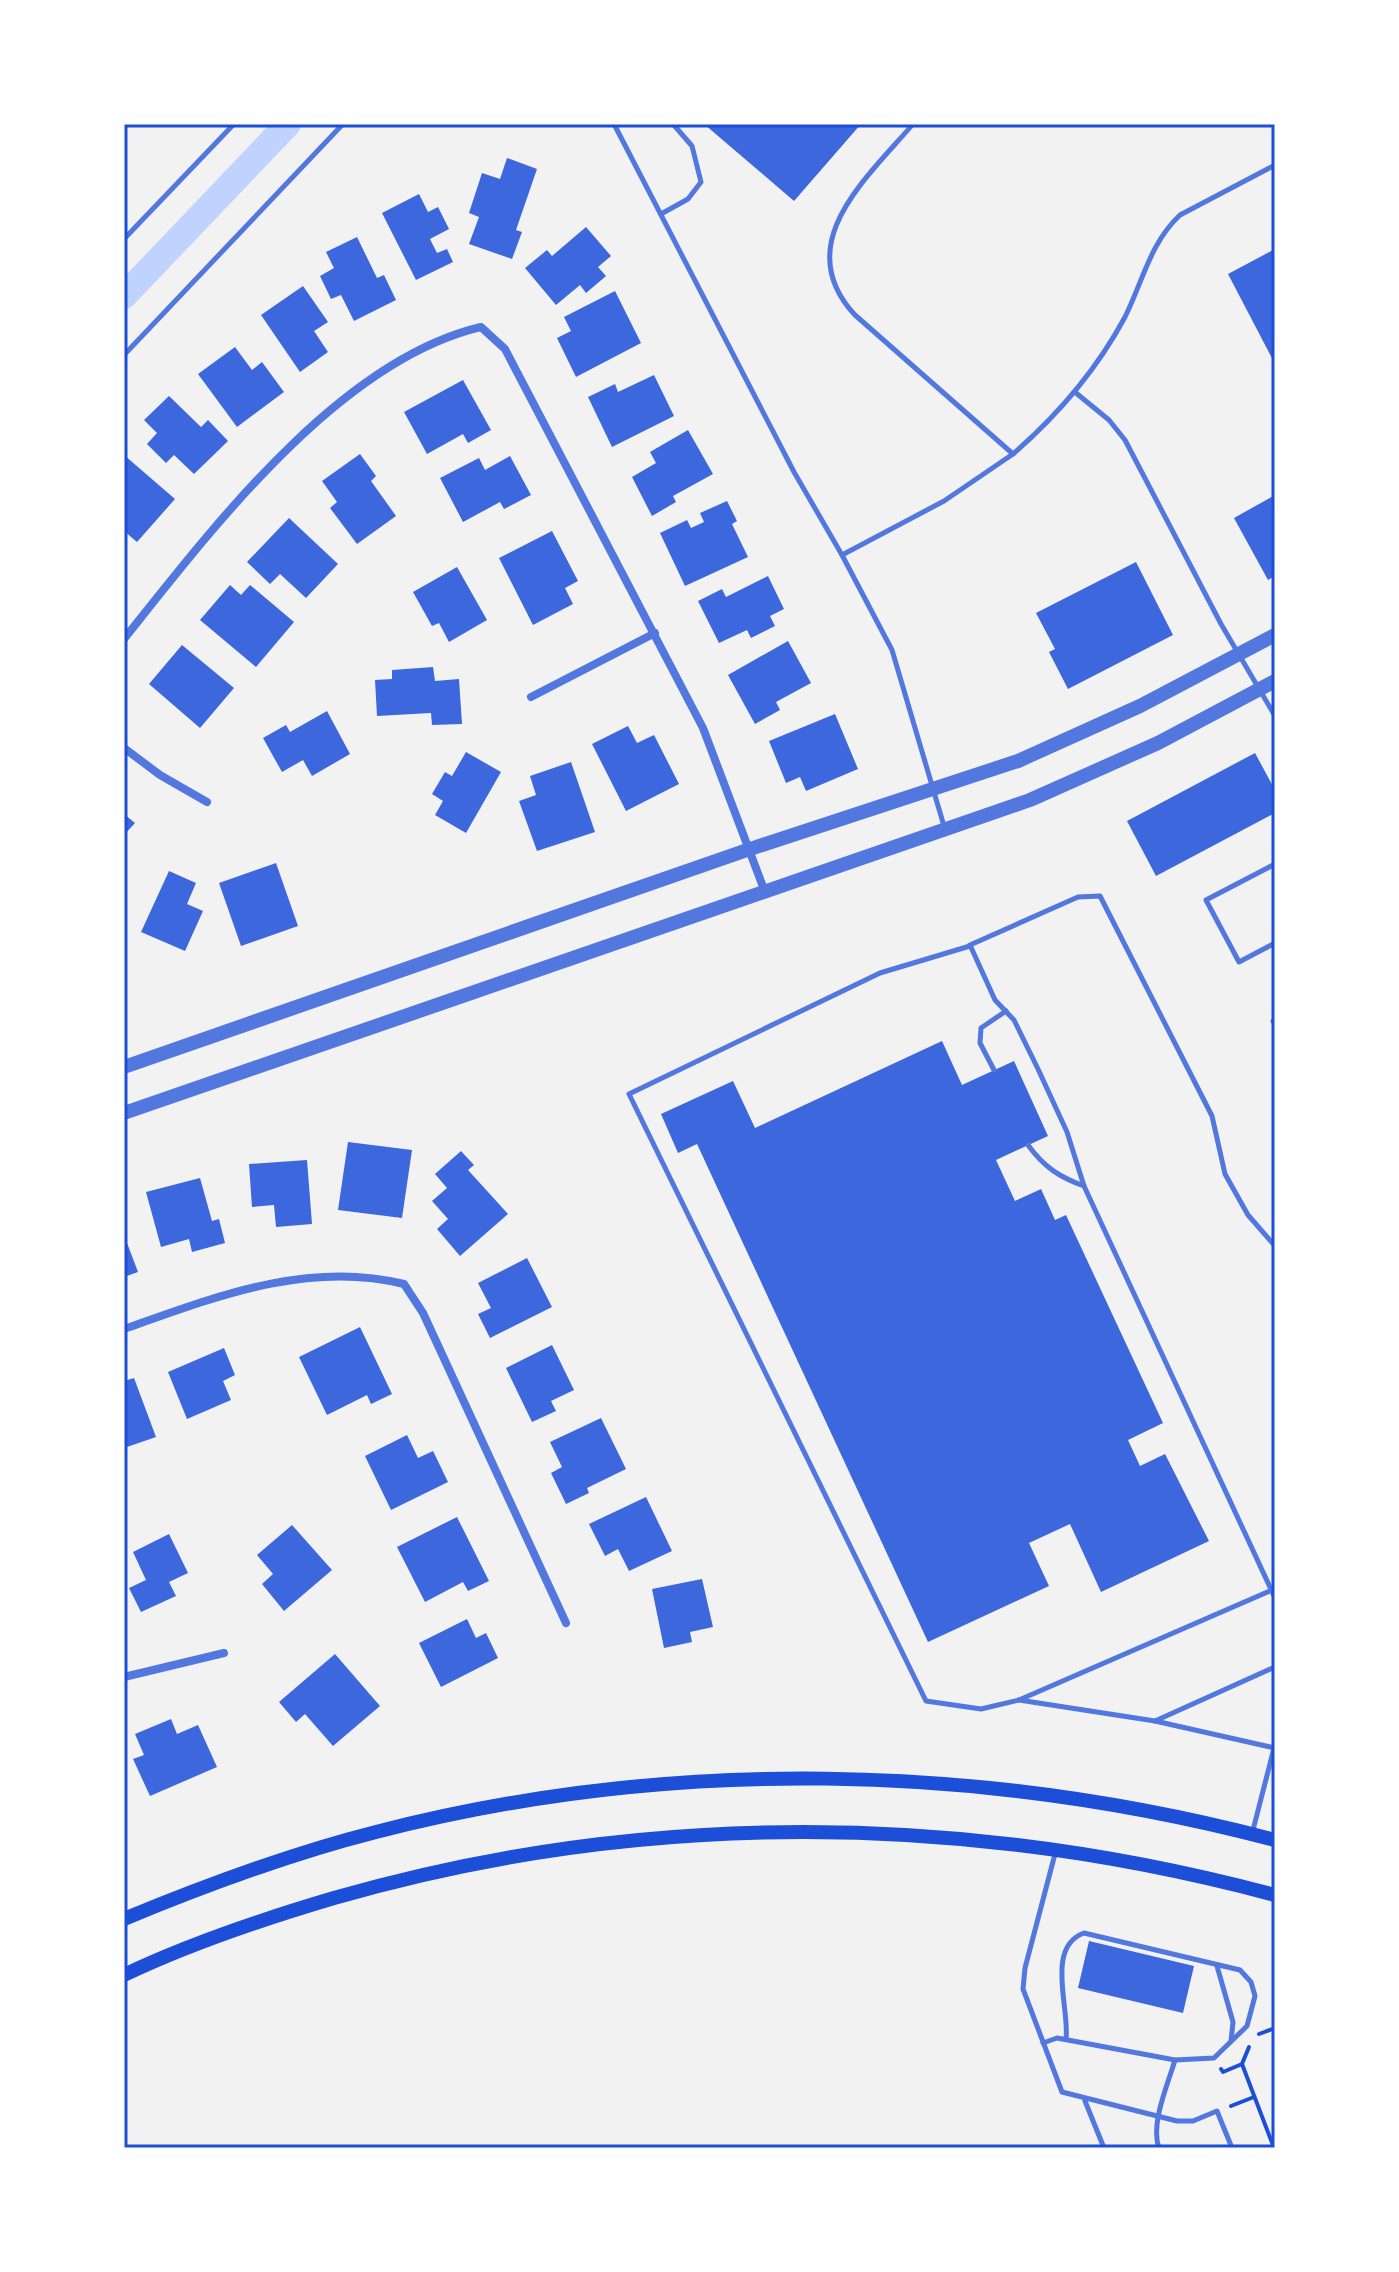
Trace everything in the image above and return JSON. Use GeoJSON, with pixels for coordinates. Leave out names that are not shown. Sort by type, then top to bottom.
{"type":"FeatureCollection","features":[{"type":"Feature","properties":{"kind":"main road"},"geometry":{"type":"LineString","coordinates":[[124,1919],[279,1860],[376,1832],[478,1809],[562,1795],[684,1782],[827,1779],[975,1787],[1123,1807],[1275,1840]]}},
{"type":"Feature","properties":{"kind":"main road"},"geometry":{"type":"LineString","coordinates":[[124,1975],[215,1938],[377,1886],[488,1859],[701,1833],[794,1830],[886,1832],[1056,1849],[1170,1869],[1275,1895]]}},
{"type":"Feature","properties":{"kind":"street"},"geometry":{"type":"LineString","coordinates":[[124,639],[209,532],[296,441],[343,401],[400,361],[443,335],[481,327],[505,349],[703,728],[765,892]]}},
{"type":"Feature","properties":{"kind":"street"},"geometry":{"type":"LineString","coordinates":[[531,697],[655,633]]}},
{"type":"Feature","properties":{"kind":"street"},"geometry":{"type":"LineString","coordinates":[[124,1067],[750,849],[933,790],[1067,740],[1275,635]]}},
{"type":"Feature","properties":{"kind":"street"},"geometry":{"type":"LineString","coordinates":[[124,1113],[946,830],[1092,774],[1275,681]]}},
{"type":"Feature","properties":{"kind":"street"},"geometry":{"type":"LineString","coordinates":[[124,748],[160,775],[207,802]]}},
{"type":"Feature","properties":{"kind":"street"},"geometry":{"type":"LineString","coordinates":[[124,1329],[254,1286],[300,1278],[372,1276],[404,1284],[423,1313],[566,1623]]}},
{"type":"Feature","properties":{"kind":"street"},"geometry":{"type":"LineString","coordinates":[[124,1677],[224,1653]]}},
{"type":"Feature","properties":{"kind":"lane"},"geometry":{"type":"LineString","coordinates":[[124,239],[234,124]]}},
{"type":"Feature","properties":{"kind":"lane"},"geometry":{"type":"LineString","coordinates":[[124,355],[343,124]]}},
{"type":"Feature","properties":{"kind":"lane"},"geometry":{"type":"LineString","coordinates":[[614,124],[794,472],[892,650],[946,830]]}},
{"type":"Feature","properties":{"kind":"lane"},"geometry":{"type":"LineString","coordinates":[[661,214],[688,199],[701,182],[692,146],[673,124]]}},
{"type":"Feature","properties":{"kind":"lane"},"geometry":{"type":"LineString","coordinates":[[913,124],[841,212],[829,249],[832,277],[842,301],[855,315],[1013,454]]}},
{"type":"Feature","properties":{"kind":"lane"},"geometry":{"type":"LineString","coordinates":[[842,555],[944,501],[1013,454],[1047,425],[1076,393],[1108,346],[1156,242],[1167,226],[1180,215],[1275,165]]}},
{"type":"Feature","properties":{"kind":"lane"},"geometry":{"type":"LineString","coordinates":[[1076,393],[1109,420],[1125,440],[1275,716]]}},
{"type":"Feature","properties":{"kind":"lane"},"geometry":{"type":"LineString","coordinates":[[1275,864],[1206,900],[1239,962],[1275,943]]}},
{"type":"Feature","properties":{"kind":"lane"},"geometry":{"type":"LineString","coordinates":[[1272,1590],[1019,1700],[981,1709],[926,1701],[629,1094],[880,973],[970,945],[1078,897],[1100,896],[1212,1116],[1225,1174],[1248,1215],[1275,1246]]}},
{"type":"Feature","properties":{"kind":"lane"},"geometry":{"type":"LineString","coordinates":[[970,945],[995,1000],[1006,1011],[1067,1132],[1084,1186],[1275,1598]]}},
{"type":"Feature","properties":{"kind":"lane"},"geometry":{"type":"LineString","coordinates":[[994,1070],[980,1043],[981,1028],[1006,1011]]}},
{"type":"Feature","properties":{"kind":"lane"},"geometry":{"type":"LineString","coordinates":[[1275,1104],[1275,1138]]}},
{"type":"Feature","properties":{"kind":"lane"},"geometry":{"type":"LineString","coordinates":[[1028,1145],[1041,1162],[1059,1177],[1084,1186]]}},
{"type":"Feature","properties":{"kind":"lane"},"geometry":{"type":"LineString","coordinates":[[1155,1721],[1275,1667]]}},
{"type":"Feature","properties":{"kind":"lane"},"geometry":{"type":"LineString","coordinates":[[1019,1700],[1155,1721],[1275,1747],[1252,1834]]}},
{"type":"Feature","properties":{"kind":"lane"},"geometry":{"type":"LineString","coordinates":[[1056,1849],[1025,1968],[1023,1989],[1062,2092],[1085,2101],[1160,2117],[1193,2121],[1217,2111],[1232,2148]]}},
{"type":"Feature","properties":{"kind":"lane"},"geometry":{"type":"LineString","coordinates":[[1043,2043],[1057,2038],[1175,2060],[1214,2058],[1247,2026],[1255,1996],[1251,1982],[1240,1970],[1084,1933],[1068,1943],[1060,1978],[1068,2021],[1066,2039]]}},
{"type":"Feature","properties":{"kind":"lane"},"geometry":{"type":"LineString","coordinates":[[1217,1964],[1224,1978],[1233,2022],[1231,2042]]}},
{"type":"Feature","properties":{"kind":"lane"},"geometry":{"type":"LineString","coordinates":[[1159,2148],[1160,2117],[1175,2060]]}},
{"type":"Feature","properties":{"kind":"lane"},"geometry":{"type":"LineString","coordinates":[[1085,2101],[1104,2148]]}},
{"type":"Feature","properties":{"kind":"path"},"geometry":{"type":"LineString","coordinates":[[1242,2064],[1274,2148]]}},
{"type":"Feature","properties":{"kind":"path"},"geometry":{"type":"LineString","coordinates":[[1217,2111],[1254,2097]]}},
{"type":"Feature","properties":{"kind":"building"},"geometry":{"type":"Polygon","coordinates":[[[704,124],[861,124],[794,201],[704,124]]]}},
{"type":"Feature","properties":{"kind":"building"},"geometry":{"type":"Polygon","coordinates":[[[507,158],[537,169],[516,230],[522,232],[512,259],[469,244],[479,217],[469,213],[482,173],[500,179],[507,158]]]}},
{"type":"Feature","properties":{"kind":"building"},"geometry":{"type":"Polygon","coordinates":[[[419,194],[428,212],[438,207],[449,229],[430,239],[437,253],[447,249],[453,262],[416,280],[382,213],[419,194]]]}},
{"type":"Feature","properties":{"kind":"building"},"geometry":{"type":"Polygon","coordinates":[[[586,227],[611,256],[598,267],[606,276],[586,293],[580,285],[556,305],[525,268],[547,250],[552,256],[586,227]]]}},
{"type":"Feature","properties":{"kind":"building"},"geometry":{"type":"Polygon","coordinates":[[[357,237],[377,278],[384,275],[396,300],[354,321],[341,295],[331,299],[320,276],[334,268],[326,252],[357,237]]]}},
{"type":"Feature","properties":{"kind":"building"},"geometry":{"type":"Polygon","coordinates":[[[1275,249],[1275,364],[1228,274],[1275,249]]]}},
{"type":"Feature","properties":{"kind":"building"},"geometry":{"type":"Polygon","coordinates":[[[303,286],[328,322],[314,331],[328,352],[300,372],[261,315],[303,286]]]}},
{"type":"Feature","properties":{"kind":"building"},"geometry":{"type":"Polygon","coordinates":[[[615,291],[641,343],[576,377],[557,338],[571,331],[564,317],[615,291]]]}},
{"type":"Feature","properties":{"kind":"building"},"geometry":{"type":"Polygon","coordinates":[[[235,347],[252,370],[262,362],[284,392],[237,427],[198,374],[235,347]]]}},
{"type":"Feature","properties":{"kind":"building"},"geometry":{"type":"Polygon","coordinates":[[[654,375],[674,416],[612,447],[588,397],[615,384],[618,392],[654,375]]]}},
{"type":"Feature","properties":{"kind":"building"},"geometry":{"type":"Polygon","coordinates":[[[463,380],[491,430],[468,443],[463,434],[427,454],[404,412],[463,380]]]}},
{"type":"Feature","properties":{"kind":"building"},"geometry":{"type":"Polygon","coordinates":[[[169,396],[201,427],[208,420],[228,441],[194,474],[174,455],[166,463],[147,444],[157,433],[144,420],[169,396]]]}},
{"type":"Feature","properties":{"kind":"building"},"geometry":{"type":"Polygon","coordinates":[[[688,430],[713,474],[673,496],[676,502],[652,516],[632,477],[656,463],[650,452],[688,430]]]}},
{"type":"Feature","properties":{"kind":"building"},"geometry":{"type":"Polygon","coordinates":[[[360,454],[376,476],[371,481],[396,516],[357,544],[330,508],[337,502],[322,481],[360,454]]]}},
{"type":"Feature","properties":{"kind":"building"},"geometry":{"type":"Polygon","coordinates":[[[124,455],[175,499],[137,542],[124,531],[124,455]]]}},
{"type":"Feature","properties":{"kind":"building"},"geometry":{"type":"Polygon","coordinates":[[[510,456],[531,495],[504,509],[500,502],[463,522],[440,478],[479,458],[485,470],[510,456]]]}},
{"type":"Feature","properties":{"kind":"building"},"geometry":{"type":"Polygon","coordinates":[[[1275,495],[1275,576],[1268,580],[1234,518],[1275,495]]]}},
{"type":"Feature","properties":{"kind":"building"},"geometry":{"type":"Polygon","coordinates":[[[727,501],[737,521],[732,524],[748,557],[685,586],[660,533],[687,520],[691,528],[704,522],[700,513],[727,501]]]}},
{"type":"Feature","properties":{"kind":"building"},"geometry":{"type":"Polygon","coordinates":[[[289,518],[338,564],[306,598],[280,574],[270,584],[247,562],[289,518]]]}},
{"type":"Feature","properties":{"kind":"building"},"geometry":{"type":"Polygon","coordinates":[[[552,531],[578,581],[565,588],[573,604],[533,625],[499,558],[552,531]]]}},
{"type":"Feature","properties":{"kind":"building"},"geometry":{"type":"Polygon","coordinates":[[[1136,562],[1173,635],[1068,689],[1049,652],[1055,649],[1036,613],[1136,562]]]}},
{"type":"Feature","properties":{"kind":"building"},"geometry":{"type":"Polygon","coordinates":[[[457,567],[487,620],[449,642],[439,623],[432,626],[413,592],[457,567]]]}},
{"type":"Feature","properties":{"kind":"building"},"geometry":{"type":"Polygon","coordinates":[[[768,576],[784,609],[770,616],[775,626],[751,638],[747,630],[719,643],[698,601],[722,589],[726,597],[768,576]]]}},
{"type":"Feature","properties":{"kind":"building"},"geometry":{"type":"Polygon","coordinates":[[[230,585],[241,595],[250,585],[294,622],[256,667],[200,620],[230,585]]]}},
{"type":"Feature","properties":{"kind":"building"},"geometry":{"type":"Polygon","coordinates":[[[788,641],[811,683],[776,702],[780,710],[755,724],[728,675],[788,641]]]}},
{"type":"Feature","properties":{"kind":"building"},"geometry":{"type":"Polygon","coordinates":[[[182,645],[234,688],[200,728],[149,684],[182,645]]]}},
{"type":"Feature","properties":{"kind":"building"},"geometry":{"type":"Polygon","coordinates":[[[433,667],[435,681],[459,679],[462,724],[432,725],[431,713],[377,716],[375,680],[392,679],[392,670],[433,667]]]}},
{"type":"Feature","properties":{"kind":"building"},"geometry":{"type":"Polygon","coordinates":[[[327,711],[350,754],[312,776],[303,760],[282,772],[263,738],[286,725],[290,732],[327,711]]]}},
{"type":"Feature","properties":{"kind":"building"},"geometry":{"type":"Polygon","coordinates":[[[835,714],[858,769],[806,791],[800,777],[786,783],[769,741],[835,714]]]}},
{"type":"Feature","properties":{"kind":"building"},"geometry":{"type":"Polygon","coordinates":[[[628,726],[637,743],[654,735],[679,784],[626,811],[592,744],[628,726]]]}},
{"type":"Feature","properties":{"kind":"building"},"geometry":{"type":"Polygon","coordinates":[[[466,752],[501,772],[466,833],[435,815],[443,801],[432,794],[445,772],[452,776],[466,752]]]}},
{"type":"Feature","properties":{"kind":"building"},"geometry":{"type":"Polygon","coordinates":[[[1255,753],[1275,790],[1275,813],[1156,876],[1127,821],[1255,753]]]}},
{"type":"Feature","properties":{"kind":"building"},"geometry":{"type":"Polygon","coordinates":[[[571,762],[595,832],[537,851],[519,801],[536,795],[530,776],[571,762]]]}},
{"type":"Feature","properties":{"kind":"building"},"geometry":{"type":"Polygon","coordinates":[[[124,814],[135,823],[124,835],[124,814]]]}},
{"type":"Feature","properties":{"kind":"building"},"geometry":{"type":"Polygon","coordinates":[[[276,863],[298,926],[241,946],[219,883],[276,863]]]}},
{"type":"Feature","properties":{"kind":"building"},"geometry":{"type":"Polygon","coordinates":[[[169,871],[196,883],[187,904],[203,911],[185,951],[141,932],[169,871]]]}},
{"type":"Feature","properties":{"kind":"building"},"geometry":{"type":"Polygon","coordinates":[[[942,1041],[962,1085],[1014,1061],[1048,1136],[996,1160],[1015,1201],[1041,1189],[1055,1220],[1066,1215],[1163,1423],[1128,1440],[1140,1466],[1165,1454],[1209,1541],[1101,1592],[1070,1524],[1029,1543],[1049,1586],[928,1642],[697,1144],[678,1153],[661,1114],[733,1081],[755,1128],[942,1041]]]}},
{"type":"Feature","properties":{"kind":"building"},"geometry":{"type":"Polygon","coordinates":[[[348,1142],[412,1150],[402,1218],[338,1210],[348,1142]]]}},
{"type":"Feature","properties":{"kind":"building"},"geometry":{"type":"Polygon","coordinates":[[[461,1151],[474,1165],[468,1170],[508,1214],[460,1256],[437,1229],[448,1219],[432,1201],[447,1188],[435,1174],[461,1151]]]}},
{"type":"Feature","properties":{"kind":"building"},"geometry":{"type":"Polygon","coordinates":[[[307,1160],[312,1224],[276,1227],[274,1205],[252,1207],[249,1164],[307,1160]]]}},
{"type":"Feature","properties":{"kind":"building"},"geometry":{"type":"Polygon","coordinates":[[[200,1178],[212,1221],[219,1219],[225,1243],[192,1252],[189,1239],[161,1247],[146,1192],[200,1178]]]}},
{"type":"Feature","properties":{"kind":"building"},"geometry":{"type":"Polygon","coordinates":[[[124,1235],[138,1272],[124,1277],[124,1235]]]}},
{"type":"Feature","properties":{"kind":"building"},"geometry":{"type":"Polygon","coordinates":[[[527,1258],[552,1307],[490,1338],[478,1314],[491,1308],[478,1283],[527,1258]]]}},
{"type":"Feature","properties":{"kind":"building"},"geometry":{"type":"Polygon","coordinates":[[[360,1327],[392,1394],[371,1404],[367,1395],[327,1415],[299,1357],[360,1327]]]}},
{"type":"Feature","properties":{"kind":"building"},"geometry":{"type":"Polygon","coordinates":[[[552,1345],[574,1390],[551,1401],[556,1411],[532,1422],[506,1368],[552,1345]]]}},
{"type":"Feature","properties":{"kind":"building"},"geometry":{"type":"Polygon","coordinates":[[[224,1348],[235,1375],[223,1381],[231,1400],[187,1419],[168,1372],[224,1348]]]}},
{"type":"Feature","properties":{"kind":"building"},"geometry":{"type":"Polygon","coordinates":[[[134,1378],[156,1437],[124,1448],[124,1381],[134,1378]]]}},
{"type":"Feature","properties":{"kind":"building"},"geometry":{"type":"Polygon","coordinates":[[[601,1418],[626,1469],[587,1488],[589,1493],[566,1504],[551,1473],[562,1467],[550,1442],[601,1418]]]}},
{"type":"Feature","properties":{"kind":"building"},"geometry":{"type":"Polygon","coordinates":[[[407,1435],[418,1458],[433,1451],[448,1482],[391,1510],[365,1456],[407,1435]]]}},
{"type":"Feature","properties":{"kind":"building"},"geometry":{"type":"Polygon","coordinates":[[[646,1497],[672,1551],[629,1571],[618,1549],[605,1556],[589,1524],[646,1497]]]}},
{"type":"Feature","properties":{"kind":"building"},"geometry":{"type":"Polygon","coordinates":[[[457,1517],[489,1581],[468,1591],[463,1582],[425,1602],[397,1547],[457,1517]]]}},
{"type":"Feature","properties":{"kind":"building"},"geometry":{"type":"Polygon","coordinates":[[[292,1525],[332,1570],[284,1611],[262,1584],[273,1574],[257,1555],[292,1525]]]}},
{"type":"Feature","properties":{"kind":"building"},"geometry":{"type":"Polygon","coordinates":[[[169,1534],[188,1573],[169,1582],[176,1596],[141,1612],[129,1588],[146,1580],[133,1552],[169,1534]]]}},
{"type":"Feature","properties":{"kind":"building"},"geometry":{"type":"Polygon","coordinates":[[[702,1579],[713,1627],[690,1632],[692,1642],[664,1648],[652,1589],[702,1579]]]}},
{"type":"Feature","properties":{"kind":"building"},"geometry":{"type":"Polygon","coordinates":[[[467,1619],[476,1638],[486,1633],[498,1658],[441,1687],[419,1643],[467,1619]]]}},
{"type":"Feature","properties":{"kind":"building"},"geometry":{"type":"Polygon","coordinates":[[[335,1654],[380,1706],[333,1746],[305,1714],[296,1722],[279,1702],[335,1654]]]}},
{"type":"Feature","properties":{"kind":"building"},"geometry":{"type":"Polygon","coordinates":[[[171,1719],[177,1734],[198,1725],[217,1767],[150,1796],[133,1759],[144,1755],[135,1734],[171,1719]]]}},
{"type":"Feature","properties":{"kind":"building"},"geometry":{"type":"Polygon","coordinates":[[[1089,1941],[1194,1966],[1183,2013],[1078,1988],[1089,1941]]]}},
{"type":"Feature","properties":{"kind":"waterway"},"geometry":{"type":"LineString","coordinates":[[124,296],[288,124]]}}]}
